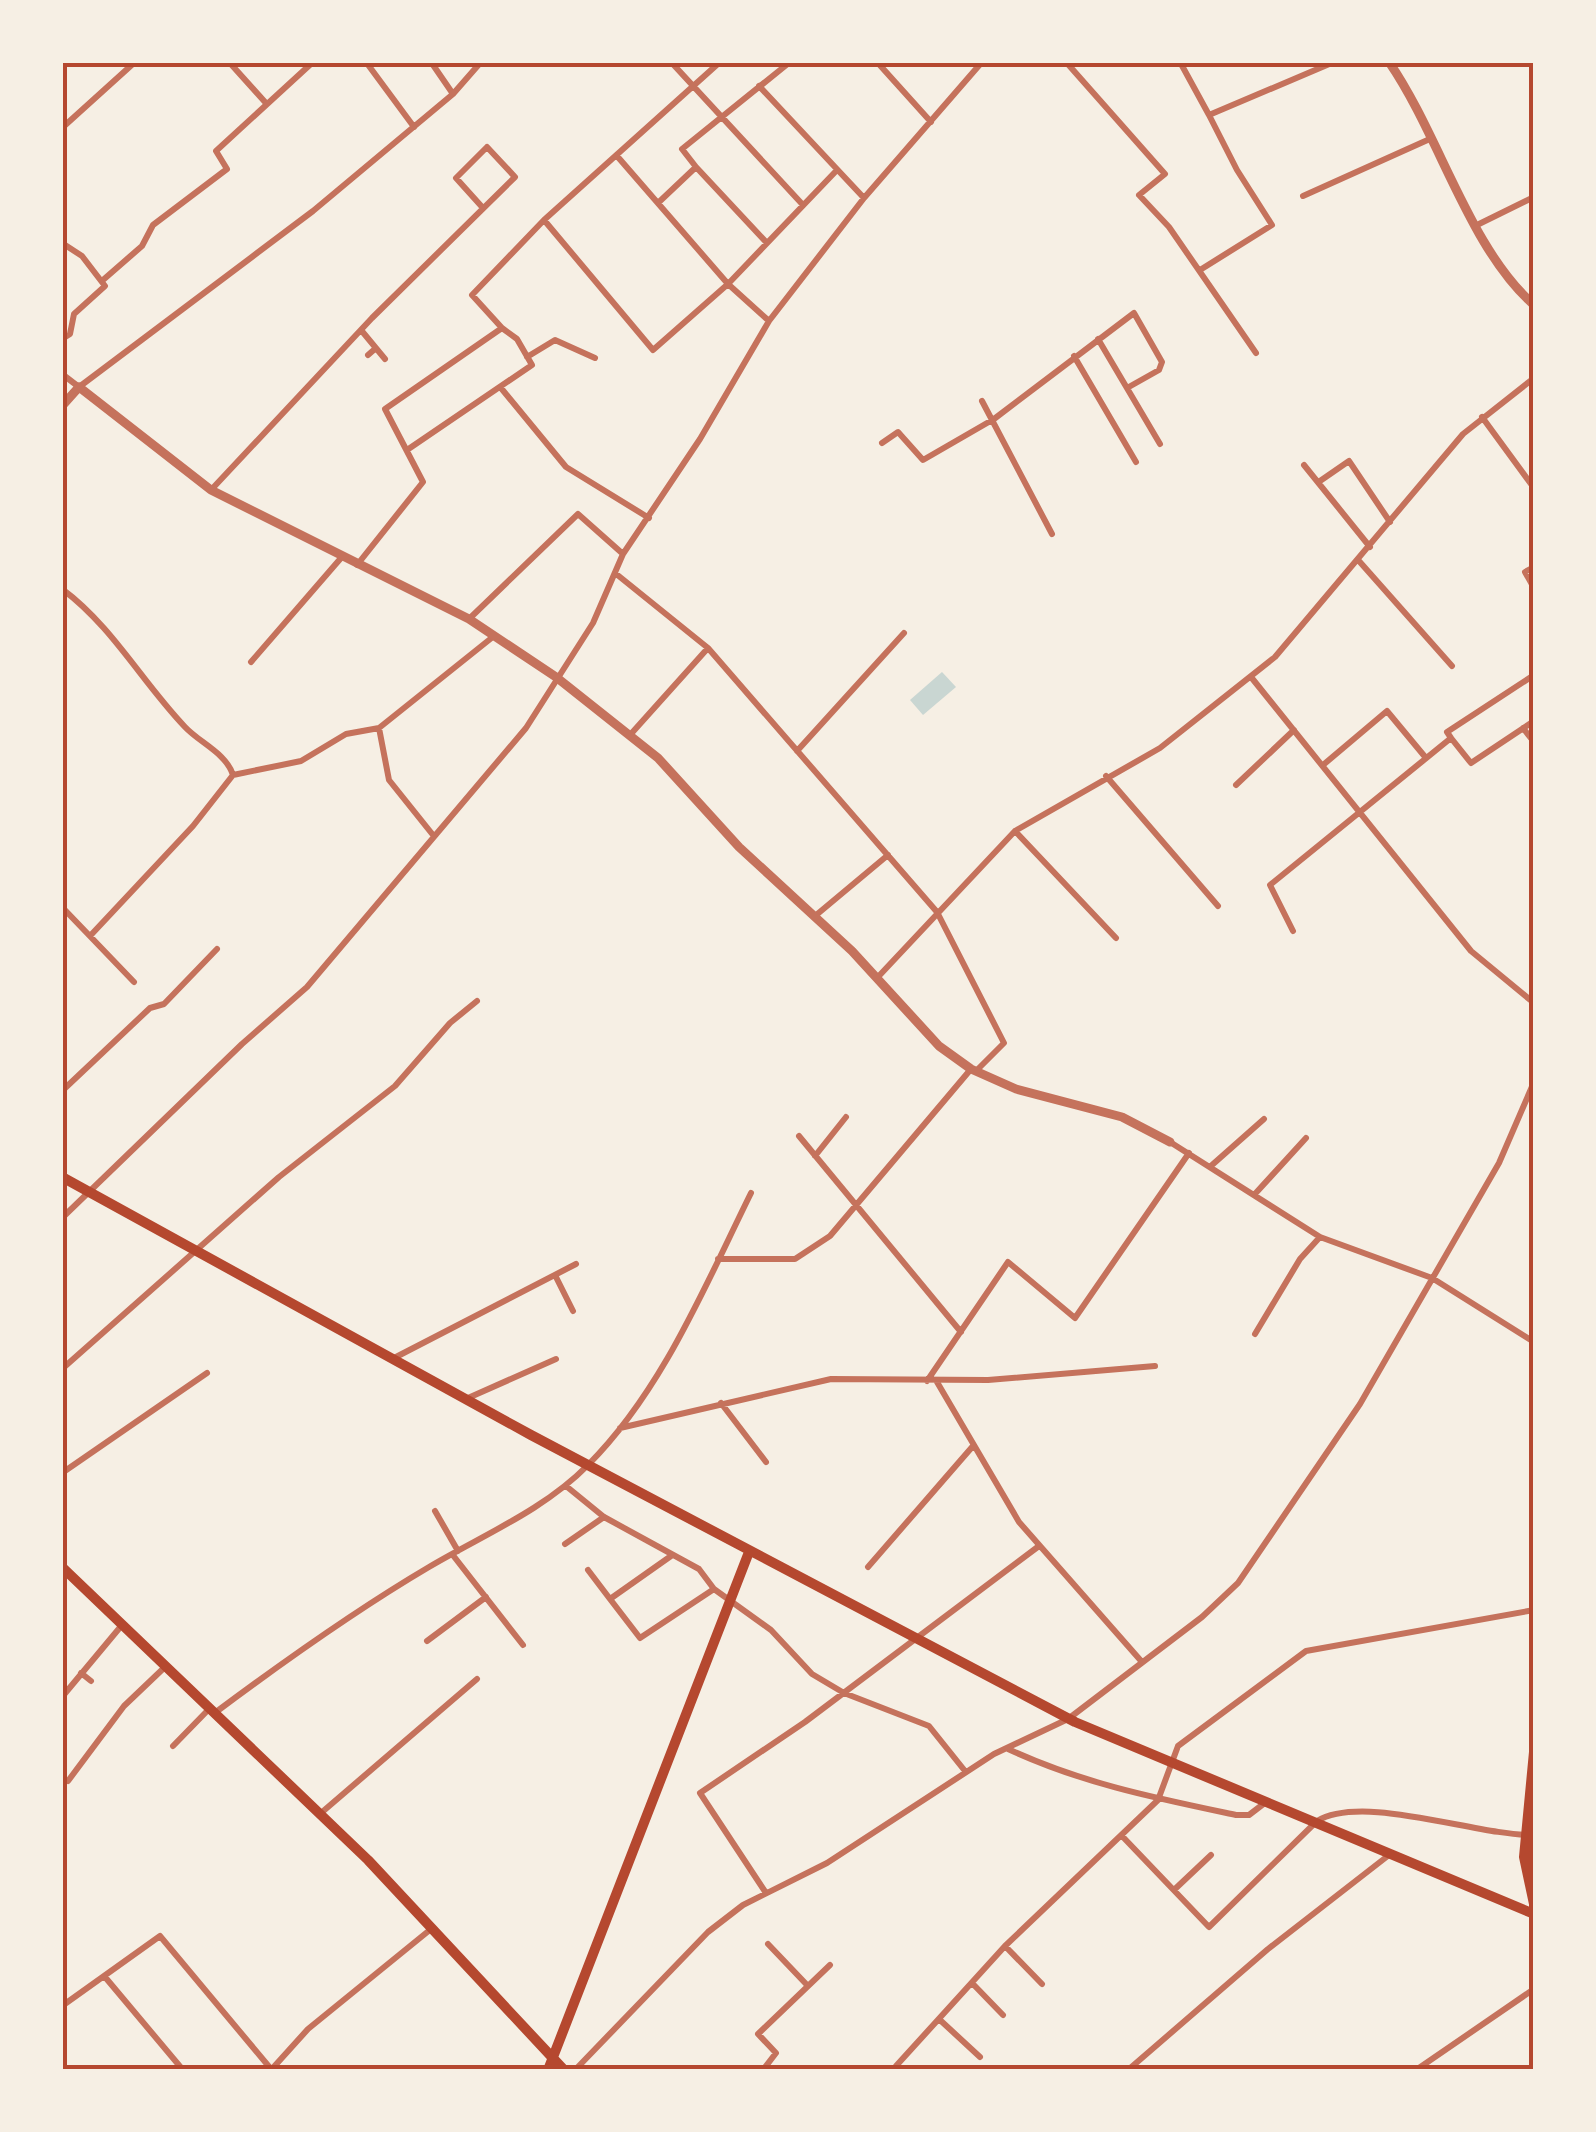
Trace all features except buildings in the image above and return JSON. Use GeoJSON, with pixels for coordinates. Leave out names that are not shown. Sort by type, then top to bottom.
{"type":"FeatureCollection","features":[{"type":"Feature","properties":{"kind":"main road"},"geometry":{"type":"LineString","coordinates":[[62,1176],[912,1640],[1068,1719],[1534,1914]]}},
{"type":"Feature","properties":{"kind":"main road"},"geometry":{"type":"LineString","coordinates":[[550,2064],[749,1552]]}},
{"type":"Feature","properties":{"kind":"main road"},"geometry":{"type":"LineString","coordinates":[[62,1567],[321,1813],[432,1928],[550,2064],[564,2070]]}},
{"type":"Feature","properties":{"kind":"main road"},"geometry":{"type":"LineString","coordinates":[[1534,1752],[1525,1873],[1534,1904]]}},
{"type":"Feature","properties":{"kind":"street"},"geometry":{"type":"LineString","coordinates":[[62,128],[135,62]]}},
{"type":"Feature","properties":{"kind":"street"},"geometry":{"type":"LineString","coordinates":[[230,62],[265,102]]}},
{"type":"Feature","properties":{"kind":"street"},"geometry":{"type":"LineString","coordinates":[[103,280],[142,246],[152,224],[227,170],[216,151],[265,102],[314,62]]}},
{"type":"Feature","properties":{"kind":"street"},"geometry":{"type":"LineString","coordinates":[[366,62],[414,127]]}},
{"type":"Feature","properties":{"kind":"street"},"geometry":{"type":"LineString","coordinates":[[431,62],[453,94]]}},
{"type":"Feature","properties":{"kind":"street"},"geometry":{"type":"LineString","coordinates":[[62,406],[79,387],[259,253],[414,127],[453,94],[482,62]]}},
{"type":"Feature","properties":{"kind":"street"},"geometry":{"type":"LineString","coordinates":[[671,62],[803,206]]}},
{"type":"Feature","properties":{"kind":"street"},"geometry":{"type":"LineString","coordinates":[[407,450],[532,365],[517,338],[502,328],[472,295],[544,220],[720,62]]}},
{"type":"Feature","properties":{"kind":"street"},"geometry":{"type":"LineString","coordinates":[[767,243],[682,150],[790,62]]}},
{"type":"Feature","properties":{"kind":"street"},"geometry":{"type":"LineString","coordinates":[[877,62],[931,122]]}},
{"type":"Feature","properties":{"kind":"street"},"geometry":{"type":"LineString","coordinates":[[62,1218],[308,988],[526,728],[593,623],[624,554],[769,321],[864,198],[982,62]]}},
{"type":"Feature","properties":{"kind":"street"},"geometry":{"type":"LineString","coordinates":[[1066,62],[1165,174],[1139,195],[1200,270],[1256,353]]}},
{"type":"Feature","properties":{"kind":"street"},"geometry":{"type":"LineString","coordinates":[[1180,62],[1237,170],[1272,224],[1200,270]]}},
{"type":"Feature","properties":{"kind":"street"},"geometry":{"type":"LineString","coordinates":[[1210,115],[1334,62]]}},
{"type":"Feature","properties":{"kind":"street"},"geometry":{"type":"LineString","coordinates":[[1389,62],[1433,138],[1503,276],[1534,305]]}},
{"type":"Feature","properties":{"kind":"street"},"geometry":{"type":"LineString","coordinates":[[759,86],[864,198]]}},
{"type":"Feature","properties":{"kind":"street"},"geometry":{"type":"LineString","coordinates":[[1303,196],[1433,138]]}},
{"type":"Feature","properties":{"kind":"street"},"geometry":{"type":"LineString","coordinates":[[211,490],[361,330],[515,177],[487,146],[456,178],[483,208]]}},
{"type":"Feature","properties":{"kind":"street"},"geometry":{"type":"LineString","coordinates":[[617,156],[728,284],[769,321]]}},
{"type":"Feature","properties":{"kind":"street"},"geometry":{"type":"LineString","coordinates":[[658,202],[696,167]]}},
{"type":"Feature","properties":{"kind":"street"},"geometry":{"type":"LineString","coordinates":[[544,220],[653,350],[728,284],[837,170]]}},
{"type":"Feature","properties":{"kind":"street"},"geometry":{"type":"LineString","coordinates":[[1477,225],[1534,196]]}},
{"type":"Feature","properties":{"kind":"street"},"geometry":{"type":"LineString","coordinates":[[62,243],[82,256],[103,280],[104,291],[74,314],[70,334],[62,339]]}},
{"type":"Feature","properties":{"kind":"street"},"geometry":{"type":"LineString","coordinates":[[1522,295],[1534,288]]}},
{"type":"Feature","properties":{"kind":"street"},"geometry":{"type":"LineString","coordinates":[[882,443],[898,432],[922,460],[994,419],[1134,313],[1162,362],[1159,370],[1127,388]]}},
{"type":"Feature","properties":{"kind":"street"},"geometry":{"type":"LineString","coordinates":[[356,566],[422,482],[386,408],[502,328]]}},
{"type":"Feature","properties":{"kind":"street"},"geometry":{"type":"LineString","coordinates":[[361,330],[384,359]]}},
{"type":"Feature","properties":{"kind":"street"},"geometry":{"type":"LineString","coordinates":[[1098,339],[1160,444]]}},
{"type":"Feature","properties":{"kind":"street"},"geometry":{"type":"LineString","coordinates":[[527,357],[555,340],[594,358]]}},
{"type":"Feature","properties":{"kind":"street"},"geometry":{"type":"LineString","coordinates":[[368,355],[376,348]]}},
{"type":"Feature","properties":{"kind":"street"},"geometry":{"type":"LineString","coordinates":[[1074,356],[1136,462]]}},
{"type":"Feature","properties":{"kind":"street"},"geometry":{"type":"LineString","coordinates":[[62,374],[211,490],[356,566],[469,619],[556,678],[658,758],[738,847],[815,916],[939,1046],[974,1070],[1016,1090],[1122,1116],[1212,1165],[1320,1237],[1432,1278],[1534,1342]]}},
{"type":"Feature","properties":{"kind":"street"},"geometry":{"type":"LineString","coordinates":[[877,978],[1015,832],[1160,748],[1275,657],[1482,417],[1534,378]]}},
{"type":"Feature","properties":{"kind":"street"},"geometry":{"type":"LineString","coordinates":[[500,388],[566,468],[649,518]]}},
{"type":"Feature","properties":{"kind":"street"},"geometry":{"type":"LineString","coordinates":[[982,401],[1052,534]]}},
{"type":"Feature","properties":{"kind":"street"},"geometry":{"type":"LineString","coordinates":[[1482,417],[1532,483]]}},
{"type":"Feature","properties":{"kind":"street"},"geometry":{"type":"LineString","coordinates":[[1320,481],[1349,461],[1390,522]]}},
{"type":"Feature","properties":{"kind":"street"},"geometry":{"type":"LineString","coordinates":[[1304,465],[1370,547]]}},
{"type":"Feature","properties":{"kind":"street"},"geometry":{"type":"LineString","coordinates":[[469,619],[578,514],[624,554]]}},
{"type":"Feature","properties":{"kind":"street"},"geometry":{"type":"LineString","coordinates":[[252,662],[342,558]]}},
{"type":"Feature","properties":{"kind":"street"},"geometry":{"type":"LineString","coordinates":[[1359,561],[1452,666]]}},
{"type":"Feature","properties":{"kind":"street"},"geometry":{"type":"LineString","coordinates":[[1534,568],[1525,572],[1534,588]]}},
{"type":"Feature","properties":{"kind":"street"},"geometry":{"type":"LineString","coordinates":[[614,573],[708,648],[937,912],[1004,1042],[805,1256],[718,1258]]}},
{"type":"Feature","properties":{"kind":"street"},"geometry":{"type":"LineString","coordinates":[[62,589],[102,622],[156,696],[190,732],[229,763],[233,774]]}},
{"type":"Feature","properties":{"kind":"street"},"geometry":{"type":"LineString","coordinates":[[798,752],[904,633]]}},
{"type":"Feature","properties":{"kind":"street"},"geometry":{"type":"LineString","coordinates":[[90,936],[193,826],[233,774],[300,761],[346,734],[379,728],[494,636]]}},
{"type":"Feature","properties":{"kind":"street"},"geometry":{"type":"LineString","coordinates":[[629,736],[708,648]]}},
{"type":"Feature","properties":{"kind":"street"},"geometry":{"type":"LineString","coordinates":[[1534,675],[1447,732],[1472,763],[1534,721]]}},
{"type":"Feature","properties":{"kind":"street"},"geometry":{"type":"LineString","coordinates":[[1252,677],[1471,951],[1534,1003]]}},
{"type":"Feature","properties":{"kind":"street"},"geometry":{"type":"LineString","coordinates":[[1322,764],[1387,711],[1426,758]]}},
{"type":"Feature","properties":{"kind":"street"},"geometry":{"type":"LineString","coordinates":[[379,728],[389,780],[434,836]]}},
{"type":"Feature","properties":{"kind":"street"},"geometry":{"type":"LineString","coordinates":[[1522,728],[1534,742]]}},
{"type":"Feature","properties":{"kind":"street"},"geometry":{"type":"LineString","coordinates":[[1236,785],[1294,730]]}},
{"type":"Feature","properties":{"kind":"street"},"geometry":{"type":"LineString","coordinates":[[1293,931],[1270,884],[1451,738]]}},
{"type":"Feature","properties":{"kind":"street"},"geometry":{"type":"LineString","coordinates":[[1106,776],[1218,906]]}},
{"type":"Feature","properties":{"kind":"street"},"geometry":{"type":"LineString","coordinates":[[1015,832],[1116,938]]}},
{"type":"Feature","properties":{"kind":"street"},"geometry":{"type":"LineString","coordinates":[[815,916],[888,856]]}},
{"type":"Feature","properties":{"kind":"street"},"geometry":{"type":"LineString","coordinates":[[62,907],[134,982]]}},
{"type":"Feature","properties":{"kind":"street"},"geometry":{"type":"LineString","coordinates":[[62,1091],[150,1008],[164,1004],[218,949]]}},
{"type":"Feature","properties":{"kind":"street"},"geometry":{"type":"LineString","coordinates":[[191,976],[200,984]]}},
{"type":"Feature","properties":{"kind":"street"},"geometry":{"type":"LineString","coordinates":[[62,1369],[344,1123],[395,1086],[450,1023],[476,1001]]}},
{"type":"Feature","properties":{"kind":"street"},"geometry":{"type":"LineString","coordinates":[[575,2070],[708,1932],[766,1893],[828,1863],[965,1770],[1068,1719],[1238,1584],[1360,1404],[1499,1163],[1534,1082]]}},
{"type":"Feature","properties":{"kind":"street"},"geometry":{"type":"LineString","coordinates":[[815,1156],[846,1117]]}},
{"type":"Feature","properties":{"kind":"street"},"geometry":{"type":"LineString","coordinates":[[1212,1165],[1264,1119]]}},
{"type":"Feature","properties":{"kind":"street"},"geometry":{"type":"LineString","coordinates":[[799,1136],[961,1332]]}},
{"type":"Feature","properties":{"kind":"street"},"geometry":{"type":"LineString","coordinates":[[1254,1195],[1306,1138]]}},
{"type":"Feature","properties":{"kind":"street"},"geometry":{"type":"LineString","coordinates":[[931,1381],[1008,1262],[1075,1318],[1189,1153]]}},
{"type":"Feature","properties":{"kind":"street"},"geometry":{"type":"LineString","coordinates":[[173,1746],[213,1710],[455,1552],[566,1486],[589,1465],[620,1428],[692,1320],[751,1193]]}},
{"type":"Feature","properties":{"kind":"street"},"geometry":{"type":"LineString","coordinates":[[1255,1334],[1300,1259],[1320,1237]]}},
{"type":"Feature","properties":{"kind":"street"},"geometry":{"type":"LineString","coordinates":[[394,1358],[576,1264]]}},
{"type":"Feature","properties":{"kind":"street"},"geometry":{"type":"LineString","coordinates":[[555,1276],[573,1311]]}},
{"type":"Feature","properties":{"kind":"street"},"geometry":{"type":"LineString","coordinates":[[466,1398],[556,1359]]}},
{"type":"Feature","properties":{"kind":"street"},"geometry":{"type":"LineString","coordinates":[[620,1428],[831,1379],[931,1381],[1155,1366]]}},
{"type":"Feature","properties":{"kind":"street"},"geometry":{"type":"LineString","coordinates":[[62,1473],[207,1374]]}},
{"type":"Feature","properties":{"kind":"street"},"geometry":{"type":"LineString","coordinates":[[931,1381],[1019,1522],[1142,1662]]}},
{"type":"Feature","properties":{"kind":"street"},"geometry":{"type":"LineString","coordinates":[[721,1402],[766,1462]]}},
{"type":"Feature","properties":{"kind":"street"},"geometry":{"type":"LineString","coordinates":[[868,1567],[973,1446]]}},
{"type":"Feature","properties":{"kind":"street"},"geometry":{"type":"LineString","coordinates":[[566,1486],[604,1517],[699,1570],[714,1589],[771,1630],[812,1674],[844,1693],[929,1726],[965,1770]]}},
{"type":"Feature","properties":{"kind":"street"},"geometry":{"type":"LineString","coordinates":[[436,1511],[455,1552],[523,1645]]}},
{"type":"Feature","properties":{"kind":"street"},"geometry":{"type":"LineString","coordinates":[[565,1544],[604,1517]]}},
{"type":"Feature","properties":{"kind":"street"},"geometry":{"type":"LineString","coordinates":[[766,1893],[700,1792],[844,1693],[1039,1546]]}},
{"type":"Feature","properties":{"kind":"street"},"geometry":{"type":"LineString","coordinates":[[610,1599],[671,1556]]}},
{"type":"Feature","properties":{"kind":"street"},"geometry":{"type":"LineString","coordinates":[[588,1570],[640,1638],[714,1589]]}},
{"type":"Feature","properties":{"kind":"street"},"geometry":{"type":"LineString","coordinates":[[427,1642],[486,1597]]}},
{"type":"Feature","properties":{"kind":"street"},"geometry":{"type":"LineString","coordinates":[[899,2070],[896,2066],[1006,1946],[1158,1800],[1178,1746],[1306,1651],[1534,1610]]}},
{"type":"Feature","properties":{"kind":"street"},"geometry":{"type":"LineString","coordinates":[[62,1696],[122,1625]]}},
{"type":"Feature","properties":{"kind":"street"},"geometry":{"type":"LineString","coordinates":[[68,1782],[124,1706],[166,1666]]}},
{"type":"Feature","properties":{"kind":"street"},"geometry":{"type":"LineString","coordinates":[[81,1673],[91,1681]]}},
{"type":"Feature","properties":{"kind":"street"},"geometry":{"type":"LineString","coordinates":[[321,1813],[477,1679]]}},
{"type":"Feature","properties":{"kind":"street"},"geometry":{"type":"LineString","coordinates":[[1007,1749],[1070,1778],[1158,1800],[1236,1815],[1249,1815],[1266,1802]]}},
{"type":"Feature","properties":{"kind":"street"},"geometry":{"type":"LineString","coordinates":[[1122,1836],[1209,1928],[1317,1821],[1331,1813],[1400,1816],[1529,1836]]}},
{"type":"Feature","properties":{"kind":"street"},"geometry":{"type":"LineString","coordinates":[[1128,2070],[1268,1949],[1390,1854]]}},
{"type":"Feature","properties":{"kind":"street"},"geometry":{"type":"LineString","coordinates":[[1175,1888],[1211,1855]]}},
{"type":"Feature","properties":{"kind":"street"},"geometry":{"type":"LineString","coordinates":[[62,2006],[160,1936],[271,2069],[308,2030],[432,1928]]}},
{"type":"Feature","properties":{"kind":"street"},"geometry":{"type":"LineString","coordinates":[[768,1944],[808,1986]]}},
{"type":"Feature","properties":{"kind":"street"},"geometry":{"type":"LineString","coordinates":[[1006,1946],[1042,1984]]}},
{"type":"Feature","properties":{"kind":"street"},"geometry":{"type":"LineString","coordinates":[[763,2070],[776,2053],[758,2034],[830,1965]]}},
{"type":"Feature","properties":{"kind":"street"},"geometry":{"type":"LineString","coordinates":[[105,1977],[183,2070]]}},
{"type":"Feature","properties":{"kind":"street"},"geometry":{"type":"LineString","coordinates":[[972,1983],[1003,2015]]}},
{"type":"Feature","properties":{"kind":"street"},"geometry":{"type":"LineString","coordinates":[[1416,2070],[1534,1989]]}},
{"type":"Feature","properties":{"kind":"street"},"geometry":{"type":"LineString","coordinates":[[940,2020],[980,2056]]}},
{"type":"Feature","properties":{"kind":"shaded area"},"geometry":{"type":"Polygon","coordinates":[[[942,672],[956,687],[923,715],[910,700],[942,672]]]}}]}
